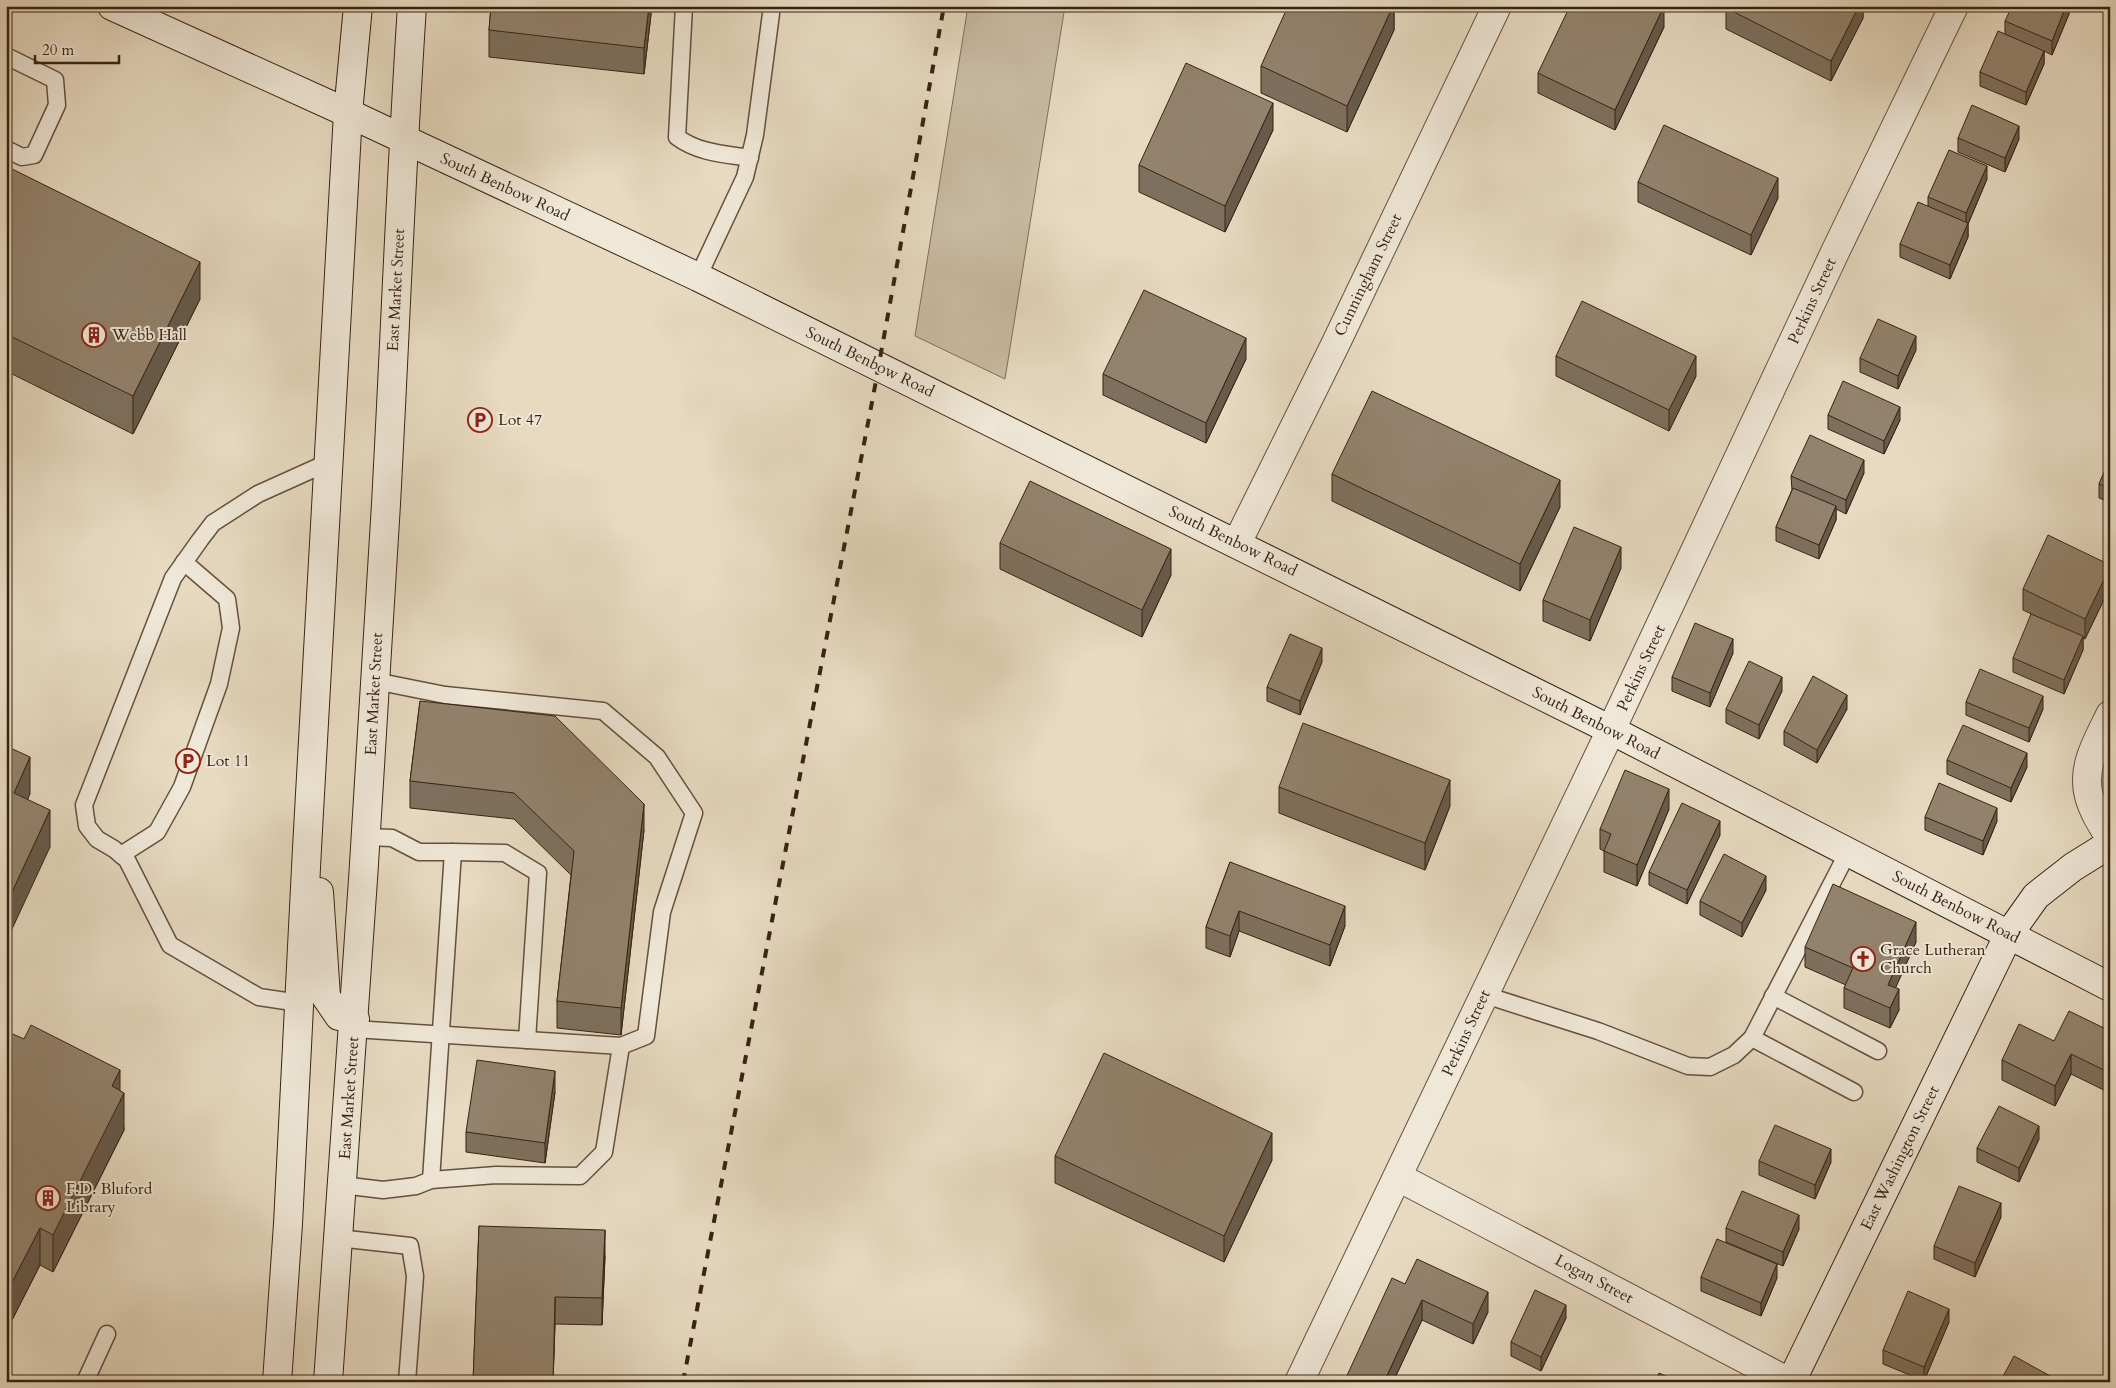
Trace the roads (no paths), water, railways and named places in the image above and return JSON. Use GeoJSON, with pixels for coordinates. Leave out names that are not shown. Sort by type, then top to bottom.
{"type":"FeatureCollection","features":[{"type":"Feature","properties":{"kind":"street","name":"South Benbow Road"},"geometry":{"type":"LineString","coordinates":[[112,6],[348,113],[698,277],[1611,730],[2110,987]]}},
{"type":"Feature","properties":{"kind":"street"},"geometry":{"type":"LineString","coordinates":[[277,1382],[288,1224],[310,788],[348,113],[358,6]]}},
{"type":"Feature","properties":{"kind":"street","name":"East Market Street"},"geometry":{"type":"LineString","coordinates":[[328,1382],[355,1024],[386,500],[403,139],[412,6]]}},
{"type":"Feature","properties":{"kind":"street","name":"Cunningham Street"},"geometry":{"type":"LineString","coordinates":[[1237,543],[1335,345],[1498,6]]}},
{"type":"Feature","properties":{"kind":"street","name":"Perkins Street"},"geometry":{"type":"LineString","coordinates":[[1299,1382],[1611,730],[1836,250],[1954,6]]}},
{"type":"Feature","properties":{"kind":"street"},"geometry":{"type":"LineString","coordinates":[[2110,715],[2092,752],[2087,781],[2089,796],[2110,838]]}},
{"type":"Feature","properties":{"kind":"street"},"geometry":{"type":"LineString","coordinates":[[310,788],[326,997],[338,1016],[355,1024]]}},
{"type":"Feature","properties":{"kind":"street","name":"East Washington Street"},"geometry":{"type":"LineString","coordinates":[[1790,1382],[2009,934],[2036,896],[2073,866],[2110,844]]}},
{"type":"Feature","properties":{"kind":"street","name":"Logan Street"},"geometry":{"type":"LineString","coordinates":[[1398,1177],[1790,1382]]}},
{"type":"Feature","properties":{"kind":"lane"},"geometry":{"type":"LineString","coordinates":[[684,6],[677,137],[699,150],[750,158]]}},
{"type":"Feature","properties":{"kind":"lane"},"geometry":{"type":"LineString","coordinates":[[698,277],[745,177],[755,134],[772,6]]}},
{"type":"Feature","properties":{"kind":"lane"},"geometry":{"type":"LineString","coordinates":[[6,56],[55,80],[57,105],[34,155],[22,157],[6,150]]}},
{"type":"Feature","properties":{"kind":"lane"},"geometry":{"type":"LineString","coordinates":[[299,1003],[259,998],[170,945],[127,860],[114,849],[97,839],[87,826],[84,805],[173,578],[184,562],[213,523],[258,494],[329,462]]}},
{"type":"Feature","properties":{"kind":"lane"},"geometry":{"type":"LineString","coordinates":[[121,856],[157,832],[182,787],[221,675],[231,628],[227,600],[184,562]]}},
{"type":"Feature","properties":{"kind":"lane"},"geometry":{"type":"LineString","coordinates":[[355,1024],[440,1034],[620,1046],[646,1036],[662,912],[694,813],[657,757],[603,711],[445,695],[375,681]]}},
{"type":"Feature","properties":{"kind":"lane"},"geometry":{"type":"LineString","coordinates":[[366,837],[392,838],[419,852],[505,853],[538,873],[527,1040]]}},
{"type":"Feature","properties":{"kind":"lane"},"geometry":{"type":"LineString","coordinates":[[431,1180],[453,852]]}},
{"type":"Feature","properties":{"kind":"lane"},"geometry":{"type":"LineString","coordinates":[[1485,994],[1598,1031],[1688,1066],[1710,1067],[1734,1055],[1752,1038],[1848,852]]}},
{"type":"Feature","properties":{"kind":"lane"},"geometry":{"type":"LineString","coordinates":[[1773,996],[1878,1051]]}},
{"type":"Feature","properties":{"kind":"lane"},"geometry":{"type":"LineString","coordinates":[[1752,1038],[1854,1092]]}},
{"type":"Feature","properties":{"kind":"lane"},"geometry":{"type":"LineString","coordinates":[[342,1185],[383,1190],[416,1186],[431,1180],[496,1175],[580,1176],[604,1152],[620,1046]]}},
{"type":"Feature","properties":{"kind":"lane"},"geometry":{"type":"LineString","coordinates":[[338,1238],[410,1246],[415,1276],[407,1382]]}},
{"type":"Feature","properties":{"kind":"lane"},"geometry":{"type":"LineString","coordinates":[[85,1382],[107,1334]]}},
{"type":"Feature","properties":{"kind":"railway"},"geometry":{"type":"LineString","coordinates":[[683,1382],[873,397],[944,6]]}},
{"type":"Feature","properties":{"kind":"place","name":"Webb Hall"},"geometry":{"type":"Point","coordinates":[94,335]}},
{"type":"Feature","properties":{"kind":"place","name":"Lot 47"},"geometry":{"type":"Point","coordinates":[480,420]}},
{"type":"Feature","properties":{"kind":"place","name":"Lot 11"},"geometry":{"type":"Point","coordinates":[188,761]}},
{"type":"Feature","properties":{"kind":"place","name":"Grace Lutheran Church"},"geometry":{"type":"Point","coordinates":[1863,959]}},
{"type":"Feature","properties":{"kind":"place","name":"F.D. Bluford Library"},"geometry":{"type":"Point","coordinates":[48,1198]}}]}
